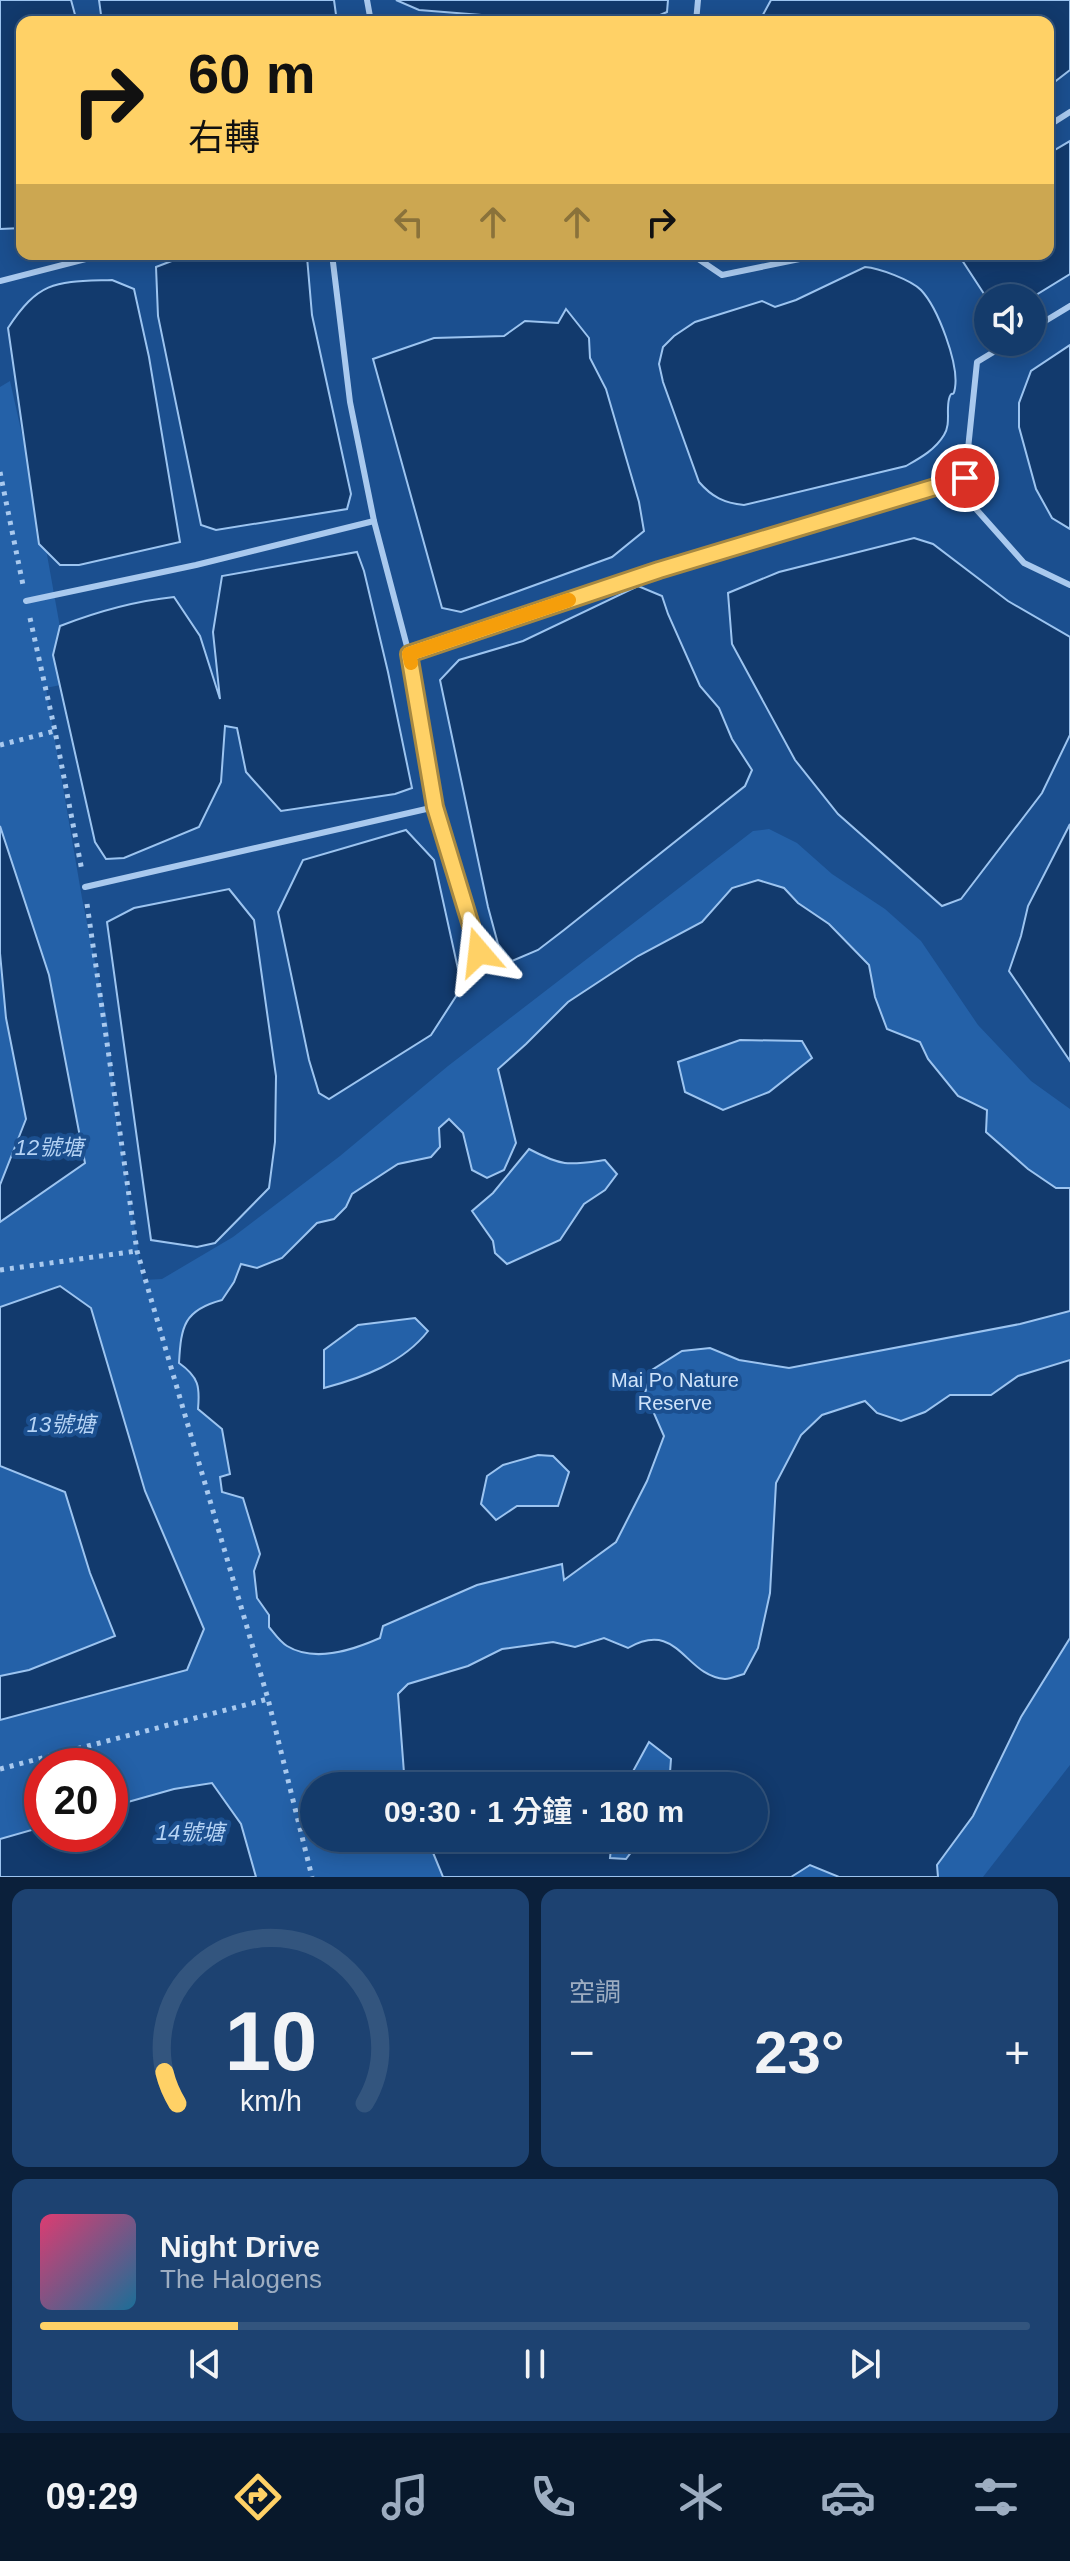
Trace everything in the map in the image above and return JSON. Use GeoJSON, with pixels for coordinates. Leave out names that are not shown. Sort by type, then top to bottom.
{"type":"FeatureCollection","features":[{"type":"Feature","properties":{"kind":"lane"},"geometry":{"type":"LineString","coordinates":[[0,281],[82,260]]}},
{"type":"Feature","properties":{"kind":"lane"},"geometry":{"type":"LineString","coordinates":[[333,260],[350,402],[374,521],[409,654],[435,807],[479,952]]}},
{"type":"Feature","properties":{"kind":"lane"},"geometry":{"type":"LineString","coordinates":[[700,260],[722,275],[795,260]]}},
{"type":"Feature","properties":{"kind":"lane"},"geometry":{"type":"LineString","coordinates":[[1046,321],[1070,306]]}},
{"type":"Feature","properties":{"kind":"lane"},"geometry":{"type":"LineString","coordinates":[[987,356],[977,362],[965,478],[968,500],[1024,563],[1070,585]]}},
{"type":"Feature","properties":{"kind":"lane"},"geometry":{"type":"LineString","coordinates":[[409,654],[659,570],[965,478]]}},
{"type":"Feature","properties":{"kind":"lane"},"geometry":{"type":"LineString","coordinates":[[26,601],[196,565],[374,521]]}},
{"type":"Feature","properties":{"kind":"lane"},"geometry":{"type":"LineString","coordinates":[[85,887],[435,807]]}},
{"type":"Feature","properties":{"kind":"path"},"geometry":{"type":"LineString","coordinates":[[0,472],[85,887],[137,1251],[268,1699],[312,1877]]}},
{"type":"Feature","properties":{"kind":"path"},"geometry":{"type":"LineString","coordinates":[[0,745],[55,731]]}},
{"type":"Feature","properties":{"kind":"path"},"geometry":{"type":"LineString","coordinates":[[0,1270],[137,1251]]}},
{"type":"Feature","properties":{"kind":"path"},"geometry":{"type":"LineString","coordinates":[[0,1769],[268,1699]]}},
{"type":"Feature","properties":{"kind":"green space","name":"Mai Po Nature Reserve"},"geometry":{"type":"Polygon","coordinates":[[[10,381],[39,510],[70,683],[46,688],[82,898],[108,1026],[116,1114],[143,1280],[162,1279],[233,1237],[340,1156],[448,1066],[753,831],[769,829],[797,843],[832,874],[885,909],[921,941],[978,1025],[1031,1081],[1070,1109],[1070,1765],[983,1877],[0,1877],[0,387],[10,381]]]}},
{"type":"Feature","properties":{"kind":"water"},"geometry":{"type":"Polygon","coordinates":[[[0,0],[71,0],[75,16],[16,16],[16,228],[0,229],[0,0]]]}},
{"type":"Feature","properties":{"kind":"water"},"geometry":{"type":"Polygon","coordinates":[[[99,0],[334,0],[336,16],[101,16],[99,0]]]}},
{"type":"Feature","properties":{"kind":"water"},"geometry":{"type":"Polygon","coordinates":[[[396,0],[668,0],[667,12],[658,16],[494,16],[419,10],[396,0]]]}},
{"type":"Feature","properties":{"kind":"water"},"geometry":{"type":"Polygon","coordinates":[[[771,0],[1070,0],[1070,70],[1054,82],[1054,16],[762,16],[771,0]]]}},
{"type":"Feature","properties":{"kind":"water"},"geometry":{"type":"Polygon","coordinates":[[[1070,141],[1070,274],[1046,289],[1046,284],[978,284],[962,260],[1054,260],[1054,150],[1070,141]]]}},
{"type":"Feature","properties":{"kind":"water"},"geometry":{"type":"Polygon","coordinates":[[[174,260],[307,260],[312,315],[351,494],[347,509],[216,530],[201,525],[158,316],[156,267],[174,260]]]}},
{"type":"Feature","properties":{"kind":"water"},"geometry":{"type":"Polygon","coordinates":[[[865,267],[894,275],[916,286],[928,298],[940,323],[954,365],[955,378],[944,435],[932,449],[906,466],[744,505],[724,501],[709,492],[699,482],[663,382],[659,364],[663,347],[695,322],[762,301],[775,307],[865,267]]]}},
{"type":"Feature","properties":{"kind":"water"},"geometry":{"type":"Polygon","coordinates":[[[112,280],[134,289],[149,357],[180,542],[79,565],[60,565],[39,544],[8,328],[30,300],[51,286],[77,281],[112,280]]]}},
{"type":"Feature","properties":{"kind":"water"},"geometry":{"type":"Polygon","coordinates":[[[566,309],[589,338],[590,358],[606,389],[639,502],[644,531],[612,557],[461,612],[442,608],[373,359],[434,338],[504,336],[525,321],[558,323],[566,309]]]}},
{"type":"Feature","properties":{"kind":"water"},"geometry":{"type":"Polygon","coordinates":[[[1070,345],[1070,529],[1052,518],[1036,489],[1019,427],[1019,403],[1031,371],[1070,345]]]}},
{"type":"Feature","properties":{"kind":"water"},"geometry":{"type":"Polygon","coordinates":[[[914,538],[933,544],[1008,601],[1070,637],[1070,735],[1042,793],[961,899],[942,906],[838,814],[795,760],[732,644],[728,593],[779,572],[914,538]]]}},
{"type":"Feature","properties":{"kind":"water"},"geometry":{"type":"Polygon","coordinates":[[[357,552],[388,672],[412,788],[395,794],[281,811],[246,772],[237,728],[225,726],[221,782],[199,827],[124,858],[106,859],[95,842],[53,655],[60,626],[116,608],[174,597],[200,636],[220,699],[213,632],[222,576],[357,552]]]}},
{"type":"Feature","properties":{"kind":"water"},"geometry":{"type":"Polygon","coordinates":[[[638,586],[662,596],[700,686],[719,708],[732,739],[752,770],[745,786],[538,950],[512,961],[498,944],[488,907],[440,680],[459,660],[523,641],[638,586]]]}},
{"type":"Feature","properties":{"kind":"water"},"geometry":{"type":"Polygon","coordinates":[[[1070,824],[1070,1061],[1009,971],[1028,906],[1070,824]]]}},
{"type":"Feature","properties":{"kind":"water","name":"12號塘"},"geometry":{"type":"Polygon","coordinates":[[[0,826],[49,975],[85,1163],[0,1222],[0,1185],[26,1119],[6,1018],[0,953],[0,826]]]}},
{"type":"Feature","properties":{"kind":"water"},"geometry":{"type":"Polygon","coordinates":[[[406,830],[434,860],[462,987],[431,1035],[329,1099],[319,1093],[309,1060],[278,912],[303,860],[406,830]]]}},
{"type":"Feature","properties":{"kind":"water"},"geometry":{"type":"Polygon","coordinates":[[[758,880],[784,888],[798,903],[829,924],[869,965],[875,997],[887,1029],[920,1042],[928,1059],[958,1096],[987,1110],[986,1132],[1028,1169],[1056,1188],[1070,1188],[1070,1311],[1020,1324],[789,1368],[739,1360],[710,1348],[682,1351],[652,1370],[645,1393],[664,1436],[647,1481],[616,1542],[564,1580],[562,1564],[477,1585],[383,1626],[380,1638],[358,1647],[334,1653],[310,1654],[287,1646],[269,1627],[269,1615],[257,1598],[254,1571],[260,1554],[243,1498],[222,1492],[220,1477],[230,1474],[222,1429],[198,1409],[197,1383],[179,1363],[181,1339],[187,1321],[200,1309],[222,1300],[241,1264],[257,1268],[282,1258],[317,1223],[334,1219],[346,1207],[352,1194],[398,1164],[431,1157],[440,1147],[439,1128],[449,1119],[463,1133],[472,1170],[487,1178],[504,1170],[516,1143],[498,1069],[568,1002],[638,956],[702,922],[732,888],[758,880]],[[740,1040],[678,1062],[685,1092],[723,1110],[769,1092],[812,1058],[802,1041],[740,1040]],[[529,1149],[493,1193],[472,1211],[493,1241],[495,1253],[507,1264],[560,1240],[584,1204],[605,1190],[617,1174],[605,1160],[566,1163],[529,1149]],[[415,1318],[358,1325],[324,1350],[324,1388],[381,1368],[407,1352],[428,1331],[415,1318]],[[538,1455],[503,1465],[487,1476],[481,1504],[496,1520],[517,1506],[558,1506],[569,1472],[553,1456],[538,1455]]]}},
{"type":"Feature","properties":{"kind":"water"},"geometry":{"type":"Polygon","coordinates":[[[229,889],[254,920],[276,1076],[275,1142],[269,1188],[215,1243],[197,1247],[151,1240],[107,922],[134,908],[229,889]]]}},
{"type":"Feature","properties":{"kind":"water","name":"13號塘"},"geometry":{"type":"Polygon","coordinates":[[[60,1286],[91,1308],[145,1491],[204,1629],[187,1670],[0,1720],[0,1676],[29,1670],[115,1636],[90,1573],[65,1492],[0,1466],[0,1307],[60,1286]]]}},
{"type":"Feature","properties":{"kind":"water"},"geometry":{"type":"Polygon","coordinates":[[[1070,1360],[1070,1638],[1021,1717],[973,1816],[937,1865],[938,1877],[839,1877],[810,1865],[791,1877],[443,1877],[433,1852],[611,1852],[610,1858],[626,1859],[631,1852],[768,1852],[768,1772],[670,1772],[671,1759],[649,1742],[633,1772],[404,1772],[398,1694],[408,1684],[468,1666],[502,1649],[553,1642],[575,1647],[604,1638],[628,1648],[645,1641],[659,1640],[670,1644],[711,1676],[725,1679],[744,1674],[758,1648],[770,1593],[776,1483],[801,1435],[822,1415],[865,1401],[877,1413],[901,1421],[925,1412],[950,1395],[991,1395],[1018,1376],[1070,1360]]]}},
{"type":"Feature","properties":{"kind":"water","name":"14號塘"},"geometry":{"type":"Polygon","coordinates":[[[212,1783],[241,1824],[256,1877],[0,1877],[0,1839],[24,1832],[24,1852],[128,1852],[128,1802],[174,1789],[212,1783]]]}},
{"type":"Feature","properties":{"kind":"slow traffic"},"geometry":{"type":"LineString","coordinates":[[411,663],[409,654],[569,600]]}},
{"type":"Feature","properties":{"kind":"route"},"geometry":{"type":"LineString","coordinates":[[479,952],[435,807],[409,654],[659,570],[965,478]]}}]}
